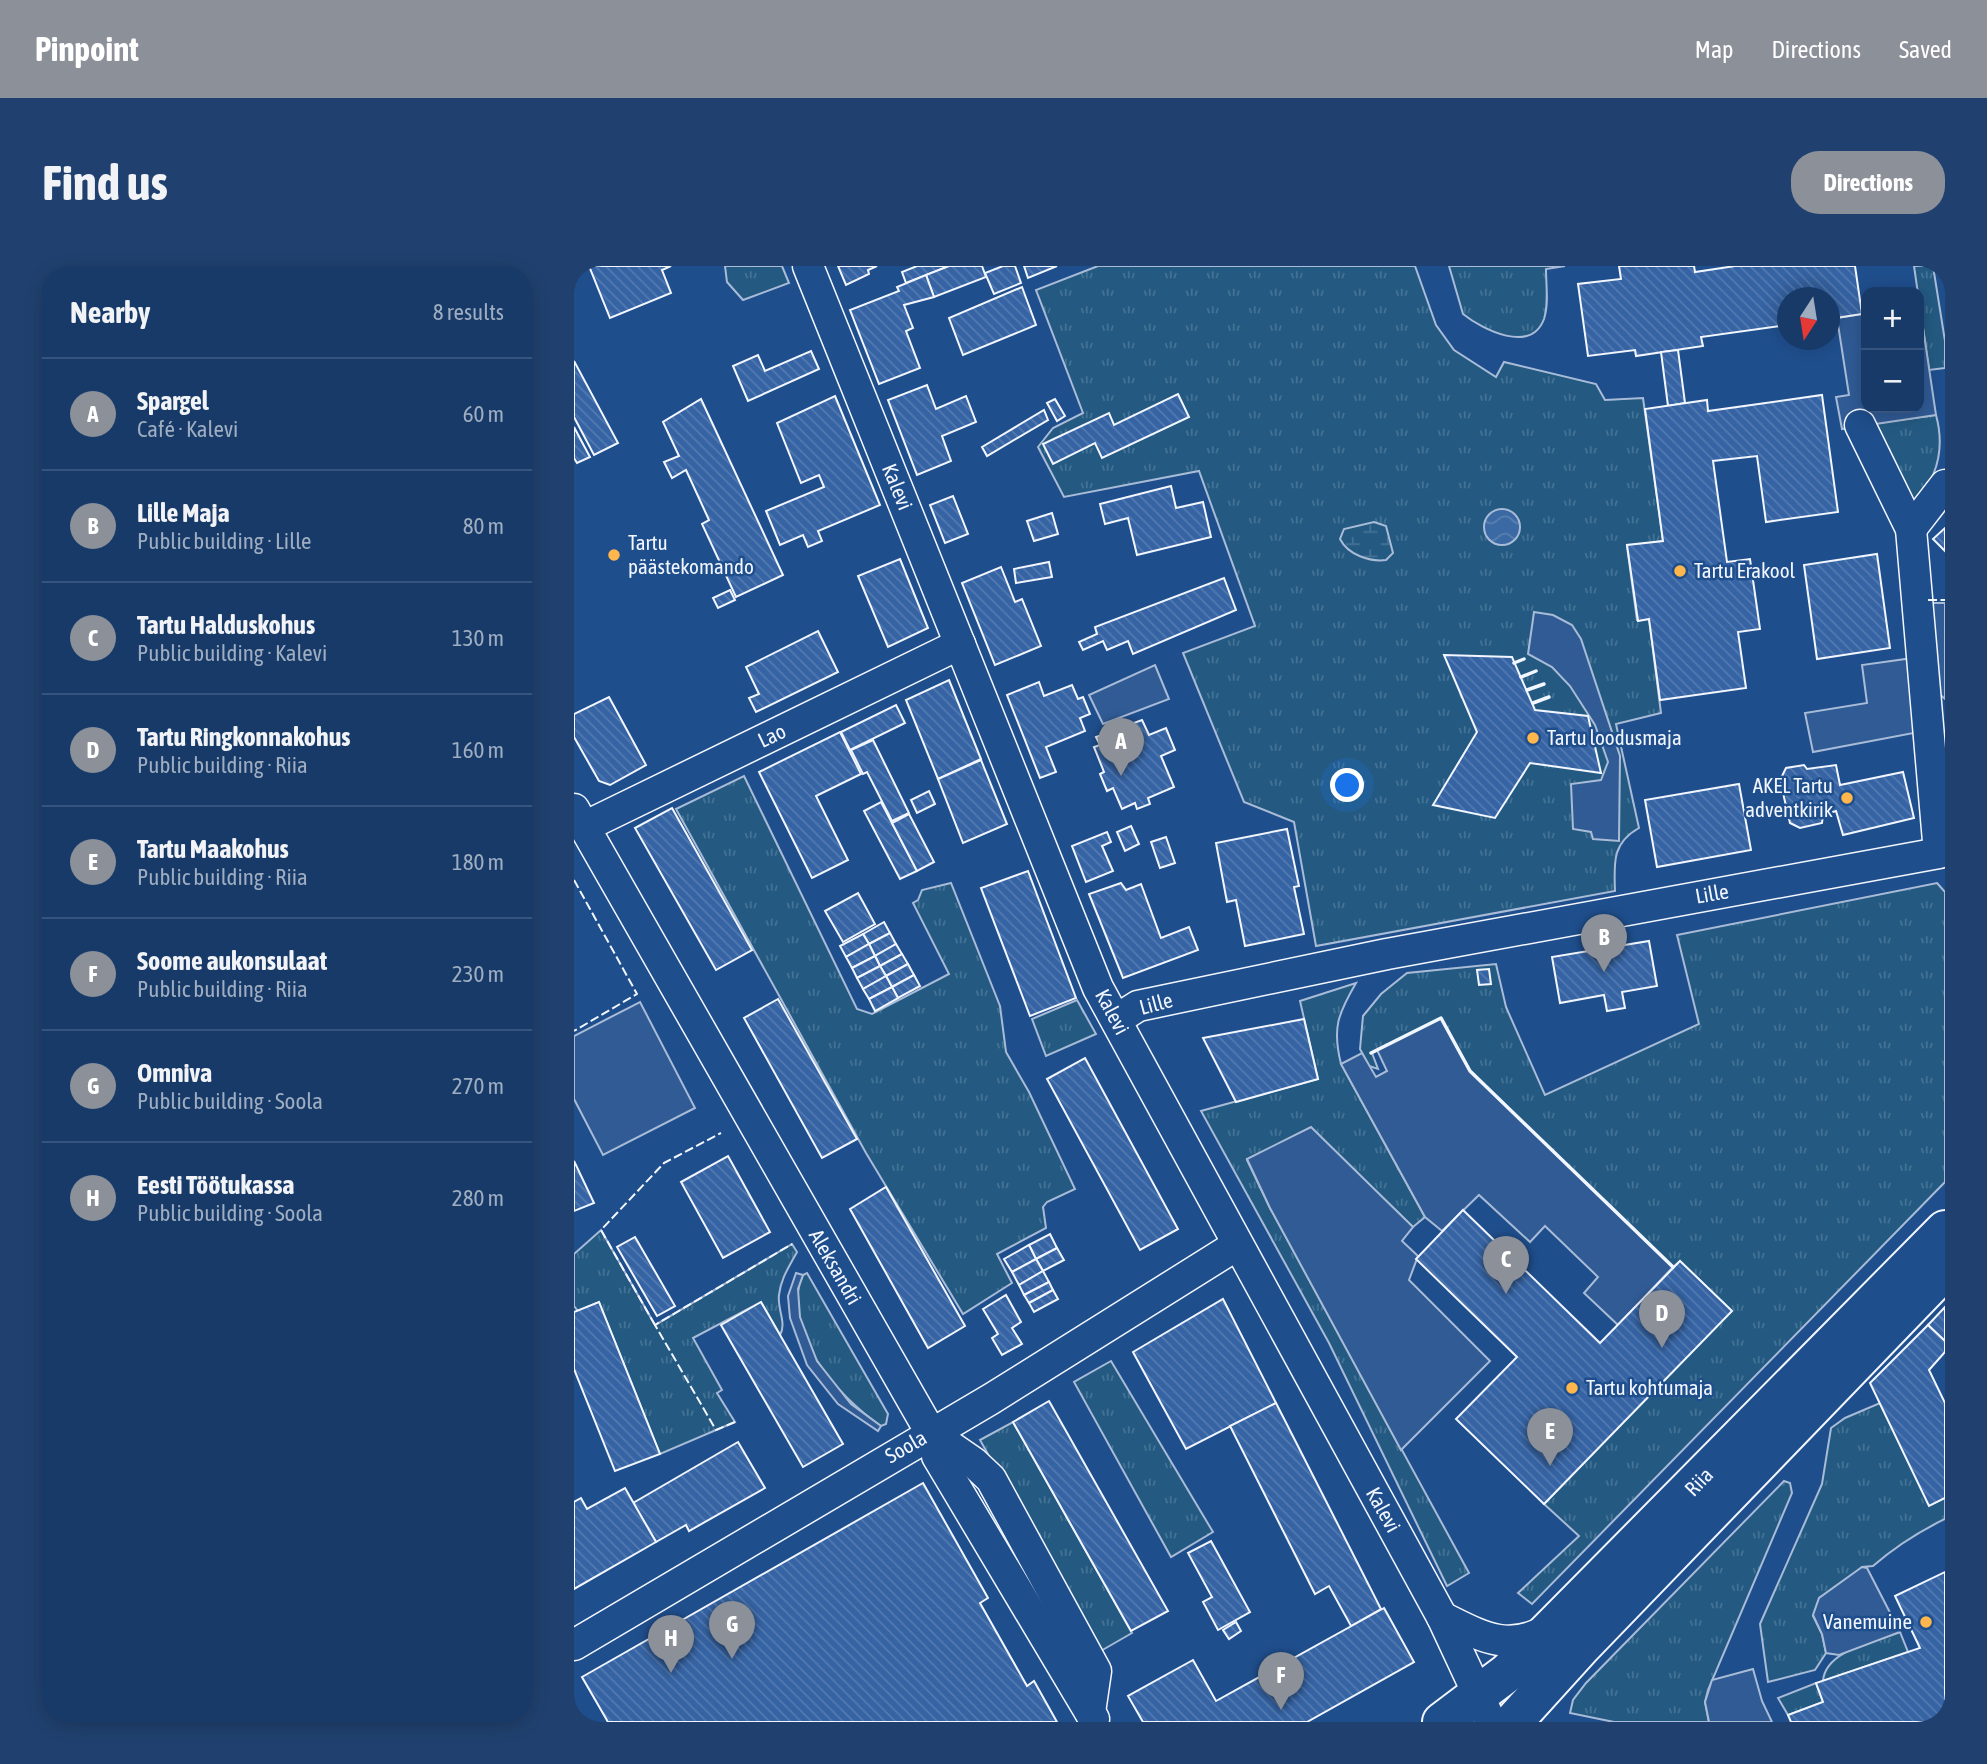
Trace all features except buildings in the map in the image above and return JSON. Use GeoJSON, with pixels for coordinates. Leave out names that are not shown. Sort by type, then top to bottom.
{"type":"FeatureCollection","features":[{"type":"Feature","properties":{"kind":"highway","name":"Riia"},"geometry":{"type":"LineString","coordinates":[[1442,1722],[1484,1709],[1507,1673],[1945,1230]]}},
{"type":"Feature","properties":{"kind":"highway","name":"Riia"},"geometry":{"type":"LineString","coordinates":[[1513,1722],[1582,1646],[1945,1270]]}},
{"type":"Feature","properties":{"kind":"street","name":"Kalevi"},"geometry":{"type":"LineString","coordinates":[[808,266],[1098,988],[1442,1617],[1484,1709]]}},
{"type":"Feature","properties":{"kind":"street"},"geometry":{"type":"LineString","coordinates":[[1860,425],[1910,529],[1945,485]]}},
{"type":"Feature","properties":{"kind":"street","name":"Lille"},"geometry":{"type":"LineString","coordinates":[[1116,1020],[1138,1006],[1374,957],[1939,853],[1910,529]]}},
{"type":"Feature","properties":{"kind":"street","name":"Lao"},"geometry":{"type":"LineString","coordinates":[[579,818],[960,644]]}},
{"type":"Feature","properties":{"kind":"street","name":"Aleksandri"},"geometry":{"type":"LineString","coordinates":[[579,818],[934,1444],[1093,1717]]}},
{"type":"Feature","properties":{"kind":"street","name":"Soola"},"geometry":{"type":"LineString","coordinates":[[574,1645],[934,1444],[991,1399],[1237,1245]]}},
{"type":"Feature","properties":{"kind":"street","name":"Aleksandri"},"geometry":{"type":"LineString","coordinates":[[934,1444],[973,1462],[991,1479],[1096,1671],[1093,1717]]}},
{"type":"Feature","properties":{"kind":"street"},"geometry":{"type":"LineString","coordinates":[[1442,1617],[1491,1640],[1531,1640],[1555,1626]]}},
{"type":"Feature","properties":{"kind":"green space"},"geometry":{"type":"Polygon","coordinates":[[[725,266],[782,266],[789,283],[743,300],[727,282],[725,266]]]}},
{"type":"Feature","properties":{"kind":"green space"},"geometry":{"type":"Polygon","coordinates":[[[1098,266],[1415,266],[1436,325],[1454,350],[1496,377],[1504,362],[1596,384],[1605,400],[1643,398],[1663,541],[1627,546],[1637,620],[1649,619],[1661,713],[1616,724],[1639,828],[1619,847],[1615,863],[1615,891],[1316,946],[1294,822],[1244,802],[1183,653],[1255,626],[1199,471],[1064,497],[1038,447],[1053,428],[1083,413],[1036,290],[1098,266]]]}},
{"type":"Feature","properties":{"kind":"green space"},"geometry":{"type":"Polygon","coordinates":[[[1449,266],[1565,266],[1546,269],[1547,301],[1544,319],[1538,329],[1529,335],[1518,337],[1494,332],[1463,314],[1449,266]]]}},
{"type":"Feature","properties":{"kind":"green space"},"geometry":{"type":"Polygon","coordinates":[[[1914,266],[1933,266],[1945,341],[1945,368],[1929,370],[1924,335],[1924,287],[1917,287],[1914,266]]]}},
{"type":"Feature","properties":{"kind":"green space"},"geometry":{"type":"Polygon","coordinates":[[[1936,415],[1940,439],[1938,462],[1929,483],[1915,503],[1869,424],[1936,415]]]}},
{"type":"Feature","properties":{"kind":"green space"},"geometry":{"type":"Polygon","coordinates":[[[1374,522],[1386,526],[1393,553],[1386,560],[1360,556],[1348,549],[1340,539],[1344,529],[1374,522]]]}},
{"type":"Feature","properties":{"kind":"green space"},"geometry":{"type":"Polygon","coordinates":[[[744,776],[857,1009],[872,1014],[949,974],[913,903],[918,900],[922,890],[951,883],[1000,1006],[1006,1052],[1029,1092],[1075,1189],[1047,1202],[1043,1207],[1046,1228],[997,1254],[1012,1283],[963,1314],[866,1153],[676,809],[744,776]]]}},
{"type":"Feature","properties":{"kind":"green space"},"geometry":{"type":"Polygon","coordinates":[[[1937,883],[1945,892],[1945,1182],[1532,1604],[1518,1593],[1579,1536],[1544,1504],[1731,1310],[1680,1261],[1673,1267],[1470,1071],[1441,1018],[1372,1053],[1378,1069],[1369,1066],[1360,1049],[1363,1016],[1381,994],[1407,973],[1496,964],[1506,1007],[1545,1095],[1699,1024],[1677,935],[1937,883]]]}},
{"type":"Feature","properties":{"kind":"green space"},"geometry":{"type":"Polygon","coordinates":[[[1356,983],[1338,1022],[1337,1041],[1341,1064],[1425,1217],[1413,1227],[1311,1128],[1247,1160],[1270,1208],[1469,1573],[1447,1586],[1329,1343],[1201,1111],[1318,1079],[1300,1001],[1356,983]]]}},
{"type":"Feature","properties":{"kind":"green space"},"geometry":{"type":"Polygon","coordinates":[[[1077,1000],[1096,1034],[1046,1056],[1032,1019],[1077,1000]]]}},
{"type":"Feature","properties":{"kind":"green space"},"geometry":{"type":"Polygon","coordinates":[[[601,1230],[655,1325],[792,1244],[797,1252],[783,1278],[779,1295],[783,1326],[780,1335],[761,1302],[693,1338],[722,1390],[717,1393],[735,1422],[660,1454],[599,1302],[578,1311],[574,1306],[574,1254],[601,1230]]]}},
{"type":"Feature","properties":{"kind":"green space"},"geometry":{"type":"Polygon","coordinates":[[[807,1273],[888,1414],[886,1424],[881,1426],[848,1398],[817,1361],[806,1340],[799,1318],[797,1296],[803,1275],[807,1273]]]}},
{"type":"Feature","properties":{"kind":"green space"},"geometry":{"type":"Polygon","coordinates":[[[1111,1361],[1213,1532],[1171,1557],[1074,1382],[1111,1361]]]}},
{"type":"Feature","properties":{"kind":"green space"},"geometry":{"type":"Polygon","coordinates":[[[1880,1403],[1930,1505],[1945,1498],[1945,1519],[1907,1540],[1873,1566],[1862,1567],[1813,1616],[1822,1634],[1826,1653],[1815,1670],[1768,1682],[1760,1624],[1822,1484],[1831,1428],[1845,1418],[1880,1403]]]}},
{"type":"Feature","properties":{"kind":"green space"},"geometry":{"type":"Polygon","coordinates":[[[1013,1422],[1132,1633],[1099,1652],[980,1440],[1013,1422]]]}},
{"type":"Feature","properties":{"kind":"green space"},"geometry":{"type":"Polygon","coordinates":[[[1784,1481],[1790,1483],[1792,1493],[1708,1690],[1705,1702],[1709,1722],[1614,1722],[1570,1713],[1573,1700],[1586,1683],[1784,1481]]]}},
{"type":"Feature","properties":{"kind":"green space"},"geometry":{"type":"Polygon","coordinates":[[[1900,1632],[1908,1652],[1823,1681],[1826,1670],[1842,1654],[1900,1632]]]}},
{"type":"Feature","properties":{"kind":"green space"},"geometry":{"type":"Polygon","coordinates":[[[1816,1683],[1823,1702],[1788,1715],[1778,1698],[1816,1683]]]}},
{"type":"Feature","properties":{"kind":"shaded area"},"geometry":{"type":"Polygon","coordinates":[[[1861,314],[1861,413],[1924,413],[1924,334],[1936,415],[1842,429],[1836,397],[1849,395],[1840,337],[1840,318],[1861,314]]]}},
{"type":"Feature","properties":{"kind":"shaded area"},"geometry":{"type":"Polygon","coordinates":[[[1926,603],[1945,603],[1945,699],[1930,685],[1926,603]]]}},
{"type":"Feature","properties":{"kind":"shaded area"},"geometry":{"type":"Polygon","coordinates":[[[1534,612],[1553,615],[1572,625],[1581,639],[1620,756],[1619,841],[1593,839],[1591,832],[1573,829],[1571,784],[1601,780],[1608,762],[1595,725],[1570,686],[1552,667],[1528,654],[1534,612]]]}},
{"type":"Feature","properties":{"kind":"shaded area"},"geometry":{"type":"Polygon","coordinates":[[[1913,658],[1919,732],[1813,752],[1805,713],[1867,703],[1862,665],[1913,658]]]}},
{"type":"Feature","properties":{"kind":"shaded area"},"geometry":{"type":"Polygon","coordinates":[[[1155,665],[1169,699],[1103,724],[1089,695],[1155,665]]]}},
{"type":"Feature","properties":{"kind":"shaded area"},"geometry":{"type":"Polygon","coordinates":[[[640,1002],[695,1108],[603,1155],[574,1099],[574,1036],[640,1002]]]}},
{"type":"Feature","properties":{"kind":"shaded area"},"geometry":{"type":"Polygon","coordinates":[[[1441,1018],[1470,1071],[1673,1267],[1618,1325],[1584,1293],[1598,1277],[1545,1226],[1530,1242],[1479,1195],[1442,1231],[1425,1217],[1341,1064],[1362,1053],[1376,1077],[1387,1071],[1377,1050],[1441,1018]]]}},
{"type":"Feature","properties":{"kind":"shaded area"},"geometry":{"type":"Polygon","coordinates":[[[1311,1127],[1413,1227],[1402,1241],[1418,1256],[1409,1280],[1490,1361],[1401,1450],[1270,1208],[1247,1159],[1311,1127]]]}},
{"type":"Feature","properties":{"kind":"shaded area"},"geometry":{"type":"Polygon","coordinates":[[[796,1273],[803,1275],[798,1289],[800,1317],[817,1361],[851,1404],[881,1426],[878,1431],[838,1404],[807,1365],[790,1318],[788,1296],[796,1273]]]}},
{"type":"Feature","properties":{"kind":"shaded area"},"geometry":{"type":"Polygon","coordinates":[[[1862,1567],[1867,1568],[1900,1632],[1839,1655],[1826,1653],[1822,1634],[1813,1615],[1819,1598],[1862,1567]]]}},
{"type":"Feature","properties":{"kind":"shaded area"},"geometry":{"type":"Polygon","coordinates":[[[1753,1669],[1762,1701],[1772,1722],[1709,1722],[1705,1702],[1712,1680],[1753,1669]]]}},
{"type":"Feature","properties":{"kind":"water"},"geometry":{"type":"Polygon","coordinates":[[[1502,509],[1515,514],[1520,527],[1515,540],[1502,545],[1489,540],[1484,527],[1489,514],[1502,509]]]}},
{"type":"Feature","properties":{"kind":"fence"},"geometry":{"type":"LineString","coordinates":[[1928,600],[1945,600]]}},
{"type":"Feature","properties":{"kind":"fence"},"geometry":{"type":"LineString","coordinates":[[574,880],[637,994],[574,1031]]}},
{"type":"Feature","properties":{"kind":"fence"},"geometry":{"type":"LineString","coordinates":[[655,1325],[601,1230],[664,1163],[721,1133]]}},
{"type":"Feature","properties":{"kind":"fence"},"geometry":{"type":"LineString","coordinates":[[735,1422],[716,1430],[655,1325],[792,1244]]}},
{"type":"Feature","properties":{"kind":"wall"},"geometry":{"type":"LineString","coordinates":[[1514,663],[1524,659]]}},
{"type":"Feature","properties":{"kind":"wall"},"geometry":{"type":"LineString","coordinates":[[1521,677],[1536,671]]}},
{"type":"Feature","properties":{"kind":"wall"},"geometry":{"type":"LineString","coordinates":[[1527,690],[1544,684]]}},
{"type":"Feature","properties":{"kind":"wall"},"geometry":{"type":"LineString","coordinates":[[1533,703],[1549,697]]}},
{"type":"Feature","properties":{"kind":"wall"},"geometry":{"type":"LineString","coordinates":[[1371,1053],[1441,1018],[1470,1071],[1673,1267]]}},
{"type":"Feature","properties":{"kind":"place","name":"Tartu päästekomando"},"geometry":{"type":"Point","coordinates":[614,555]}},
{"type":"Feature","properties":{"kind":"place","name":"Tartu Erakool"},"geometry":{"type":"Point","coordinates":[1680,571]}},
{"type":"Feature","properties":{"kind":"place","name":"Tartu loodusmaja"},"geometry":{"type":"Point","coordinates":[1533,738]}},
{"type":"Feature","properties":{"kind":"place","name":"Spargel"},"geometry":{"type":"Point","coordinates":[1121,776]}},
{"type":"Feature","properties":{"kind":"place","name":"AKEL Tartu adventkirik"},"geometry":{"type":"Point","coordinates":[1847,798]}},
{"type":"Feature","properties":{"kind":"place","name":"Lille Maja"},"geometry":{"type":"Point","coordinates":[1604,972]}},
{"type":"Feature","properties":{"kind":"place","name":"Tartu Halduskohus"},"geometry":{"type":"Point","coordinates":[1506,1294]}},
{"type":"Feature","properties":{"kind":"place","name":"Tartu Ringkonnakohus"},"geometry":{"type":"Point","coordinates":[1662,1348]}},
{"type":"Feature","properties":{"kind":"place","name":"Tartu kohtumaja"},"geometry":{"type":"Point","coordinates":[1572,1388]}},
{"type":"Feature","properties":{"kind":"place","name":"Tartu Maakohus"},"geometry":{"type":"Point","coordinates":[1550,1466]}},
{"type":"Feature","properties":{"kind":"place","name":"Vanemuine"},"geometry":{"type":"Point","coordinates":[1926,1622]}},
{"type":"Feature","properties":{"kind":"place","name":"Omniva"},"geometry":{"type":"Point","coordinates":[732,1659]}},
{"type":"Feature","properties":{"kind":"place","name":"Eesti Töötukassa"},"geometry":{"type":"Point","coordinates":[671,1673]}},
{"type":"Feature","properties":{"kind":"place","name":"Soome aukonsulaat"},"geometry":{"type":"Point","coordinates":[1281,1710]}}]}
